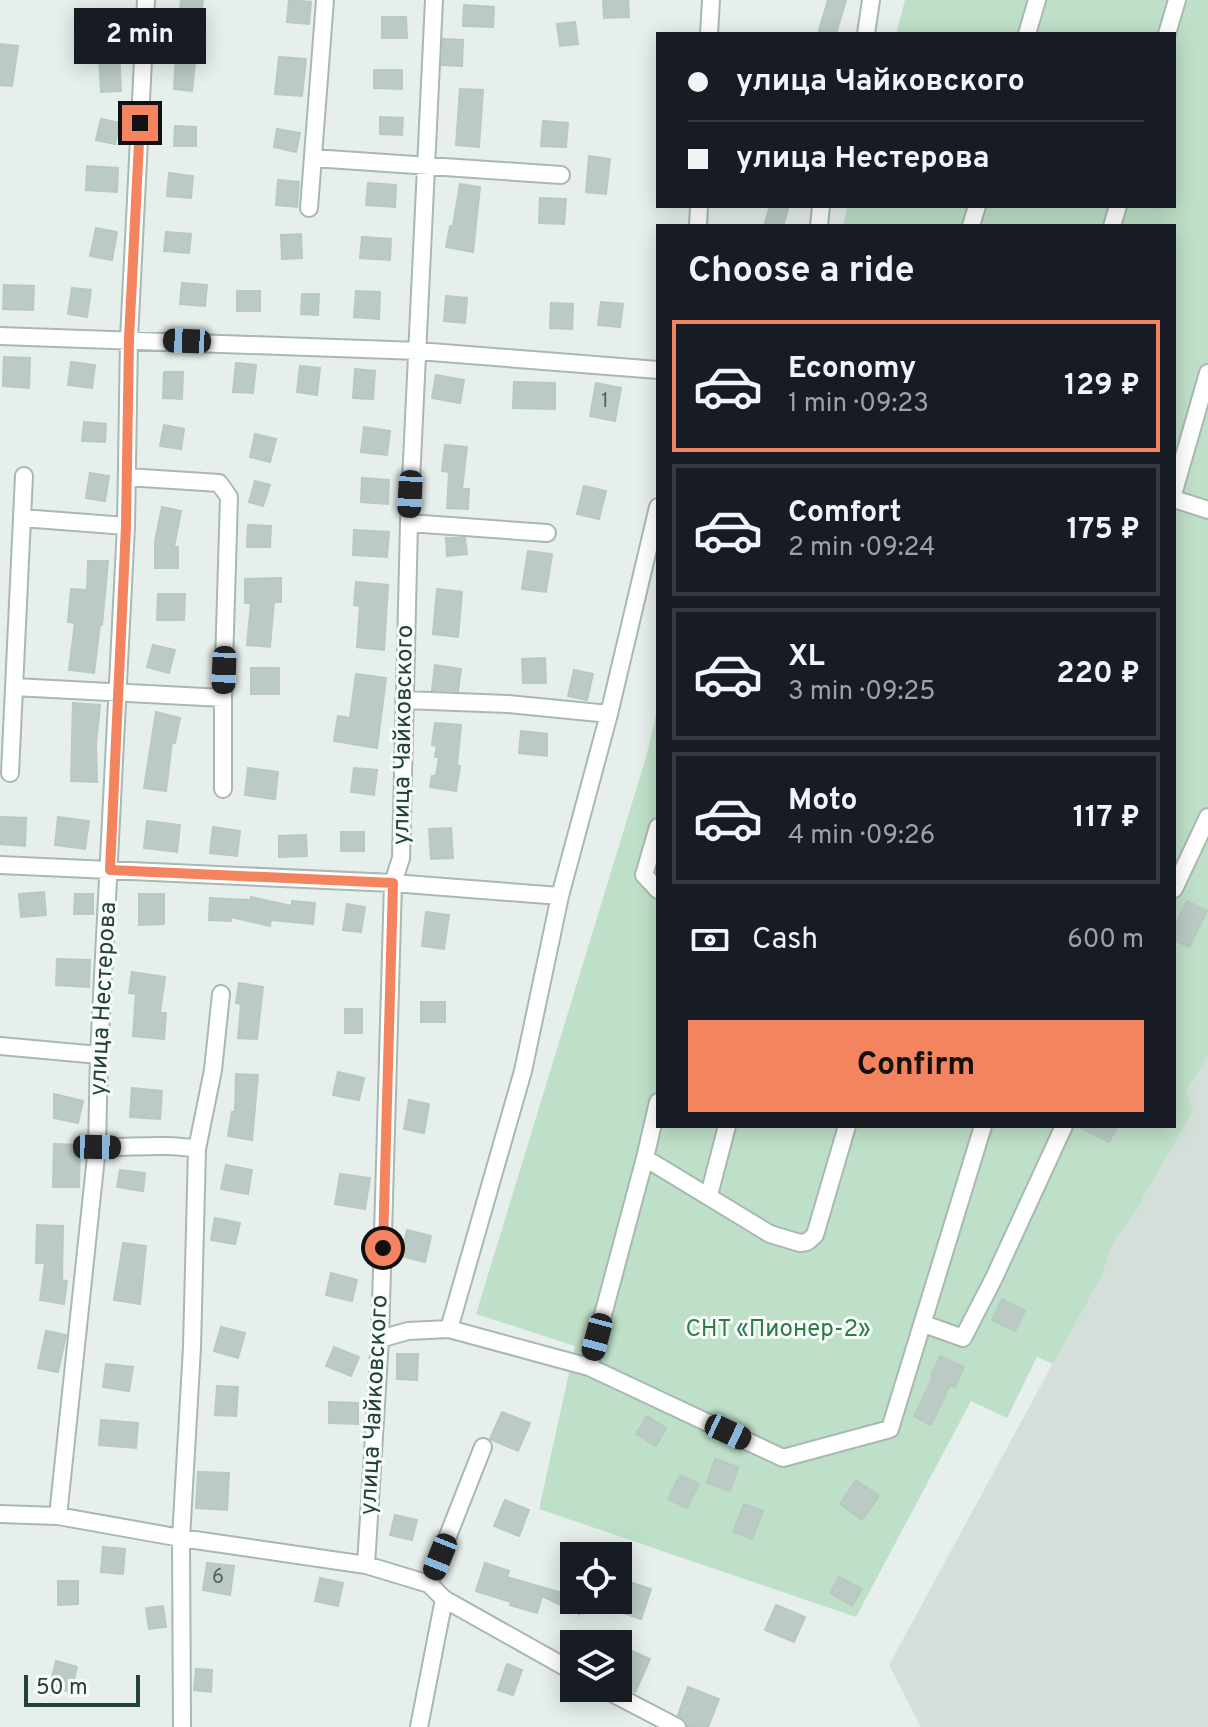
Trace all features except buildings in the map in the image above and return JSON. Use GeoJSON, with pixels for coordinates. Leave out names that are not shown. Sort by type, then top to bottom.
{"type":"FeatureCollection","features":[{"type":"Feature","properties":{"kind":"street","name":"улица Нестерова"},"geometry":{"type":"LineString","coordinates":[[58,1516],[97,1147],[99,1055],[119,692],[129,339],[146,0]]}},
{"type":"Feature","properties":{"kind":"street"},"geometry":{"type":"LineString","coordinates":[[309,208],[325,0]]}},
{"type":"Feature","properties":{"kind":"street","name":"улица Чайковского"},"geometry":{"type":"LineString","coordinates":[[366,1565],[380,1339],[393,883],[401,858],[409,523],[434,0]]}},
{"type":"Feature","properties":{"kind":"street"},"geometry":{"type":"LineString","coordinates":[[709,32],[711,0]]}},
{"type":"Feature","properties":{"kind":"street"},"geometry":{"type":"LineString","coordinates":[[866,32],[871,0]]}},
{"type":"Feature","properties":{"kind":"street"},"geometry":{"type":"LineString","coordinates":[[1028,32],[1037,0]]}},
{"type":"Feature","properties":{"kind":"street"},"geometry":{"type":"LineString","coordinates":[[1168,32],[1177,0]]}},
{"type":"Feature","properties":{"kind":"street"},"geometry":{"type":"LineString","coordinates":[[313,158],[561,175]]}},
{"type":"Feature","properties":{"kind":"street"},"geometry":{"type":"LineString","coordinates":[[0,336],[418,351],[656,370]]}},
{"type":"Feature","properties":{"kind":"street"},"geometry":{"type":"LineString","coordinates":[[1176,484],[1208,373]]}},
{"type":"Feature","properties":{"kind":"street"},"geometry":{"type":"LineString","coordinates":[[10,773],[24,476]]}},
{"type":"Feature","properties":{"kind":"street"},"geometry":{"type":"LineString","coordinates":[[127,477],[219,483],[229,497],[223,789]]}},
{"type":"Feature","properties":{"kind":"street"},"geometry":{"type":"LineString","coordinates":[[1176,500],[1208,510]]}},
{"type":"Feature","properties":{"kind":"street"},"geometry":{"type":"LineString","coordinates":[[449,1329],[523,1071],[560,896],[609,714],[656,515]]}},
{"type":"Feature","properties":{"kind":"street"},"geometry":{"type":"LineString","coordinates":[[22,518],[126,526]]}},
{"type":"Feature","properties":{"kind":"street"},"geometry":{"type":"LineString","coordinates":[[409,523],[547,533]]}},
{"type":"Feature","properties":{"kind":"street"},"geometry":{"type":"LineString","coordinates":[[14,687],[223,698]]}},
{"type":"Feature","properties":{"kind":"street"},"geometry":{"type":"LineString","coordinates":[[404,700],[508,704],[609,714]]}},
{"type":"Feature","properties":{"kind":"street"},"geometry":{"type":"LineString","coordinates":[[1176,885],[1208,817]]}},
{"type":"Feature","properties":{"kind":"street"},"geometry":{"type":"LineString","coordinates":[[656,834],[644,875],[656,888]]}},
{"type":"Feature","properties":{"kind":"street"},"geometry":{"type":"LineString","coordinates":[[0,865],[393,883],[560,896]]}},
{"type":"Feature","properties":{"kind":"street"},"geometry":{"type":"LineString","coordinates":[[182,1727],[181,1538],[192,1347],[197,1149],[213,1070],[221,994]]}},
{"type":"Feature","properties":{"kind":"street"},"geometry":{"type":"LineString","coordinates":[[0,1046],[99,1055]]}},
{"type":"Feature","properties":{"kind":"street"},"geometry":{"type":"LineString","coordinates":[[589,1367],[656,1111]]}},
{"type":"Feature","properties":{"kind":"street"},"geometry":{"type":"LineString","coordinates":[[709,1195],[726,1128]]}},
{"type":"Feature","properties":{"kind":"street"},"geometry":{"type":"LineString","coordinates":[[645,1158],[770,1234],[800,1243],[807,1242],[815,1235],[846,1128]]}},
{"type":"Feature","properties":{"kind":"street"},"geometry":{"type":"LineString","coordinates":[[380,1339],[408,1331],[449,1329],[589,1367],[783,1458],[890,1429],[982,1128]]}},
{"type":"Feature","properties":{"kind":"street"},"geometry":{"type":"LineString","coordinates":[[924,1324],[963,1338],[1063,1128]]}},
{"type":"Feature","properties":{"kind":"street"},"geometry":{"type":"LineString","coordinates":[[97,1147],[137,1148],[170,1144],[197,1149]]}},
{"type":"Feature","properties":{"kind":"street"},"geometry":{"type":"LineString","coordinates":[[429,1584],[483,1447]]}},
{"type":"Feature","properties":{"kind":"street"},"geometry":{"type":"LineString","coordinates":[[1,1518],[58,1516],[181,1538],[366,1565],[429,1584],[444,1599],[560,1664]]}},
{"type":"Feature","properties":{"kind":"street"},"geometry":{"type":"LineString","coordinates":[[419,1727],[444,1599]]}},
{"type":"Feature","properties":{"kind":"street"},"geometry":{"type":"LineString","coordinates":[[629,1702],[677,1727]]}},
{"type":"Feature","properties":{"kind":"shaded area"},"geometry":{"type":"Polygon","coordinates":[[[1208,1056],[1208,1727],[921,1727],[889,1665],[1103,1271],[1105,1257],[1118,1233],[1131,1219],[1193,1111],[1187,1092],[1208,1056]]]}},
{"type":"Feature","properties":{"kind":"green space","name":"СНТ «Пионер-2»"},"geometry":{"type":"Polygon","coordinates":[[[905,0],[1208,0],[1208,1056],[1187,1091],[1193,1111],[1131,1219],[1113,1243],[1104,1271],[1053,1364],[1037,1357],[1007,1418],[971,1401],[856,1617],[539,1509],[575,1346],[476,1314],[647,754],[656,714],[656,1128],[1176,1128],[1176,224],[844,224],[848,208],[1176,208],[1176,32],[897,32],[905,0]]]}},
{"type":"Feature","properties":{"kind":"route"},"geometry":{"type":"LineString","coordinates":[[140,123],[110,870],[393,883],[383,1248]]}}]}
